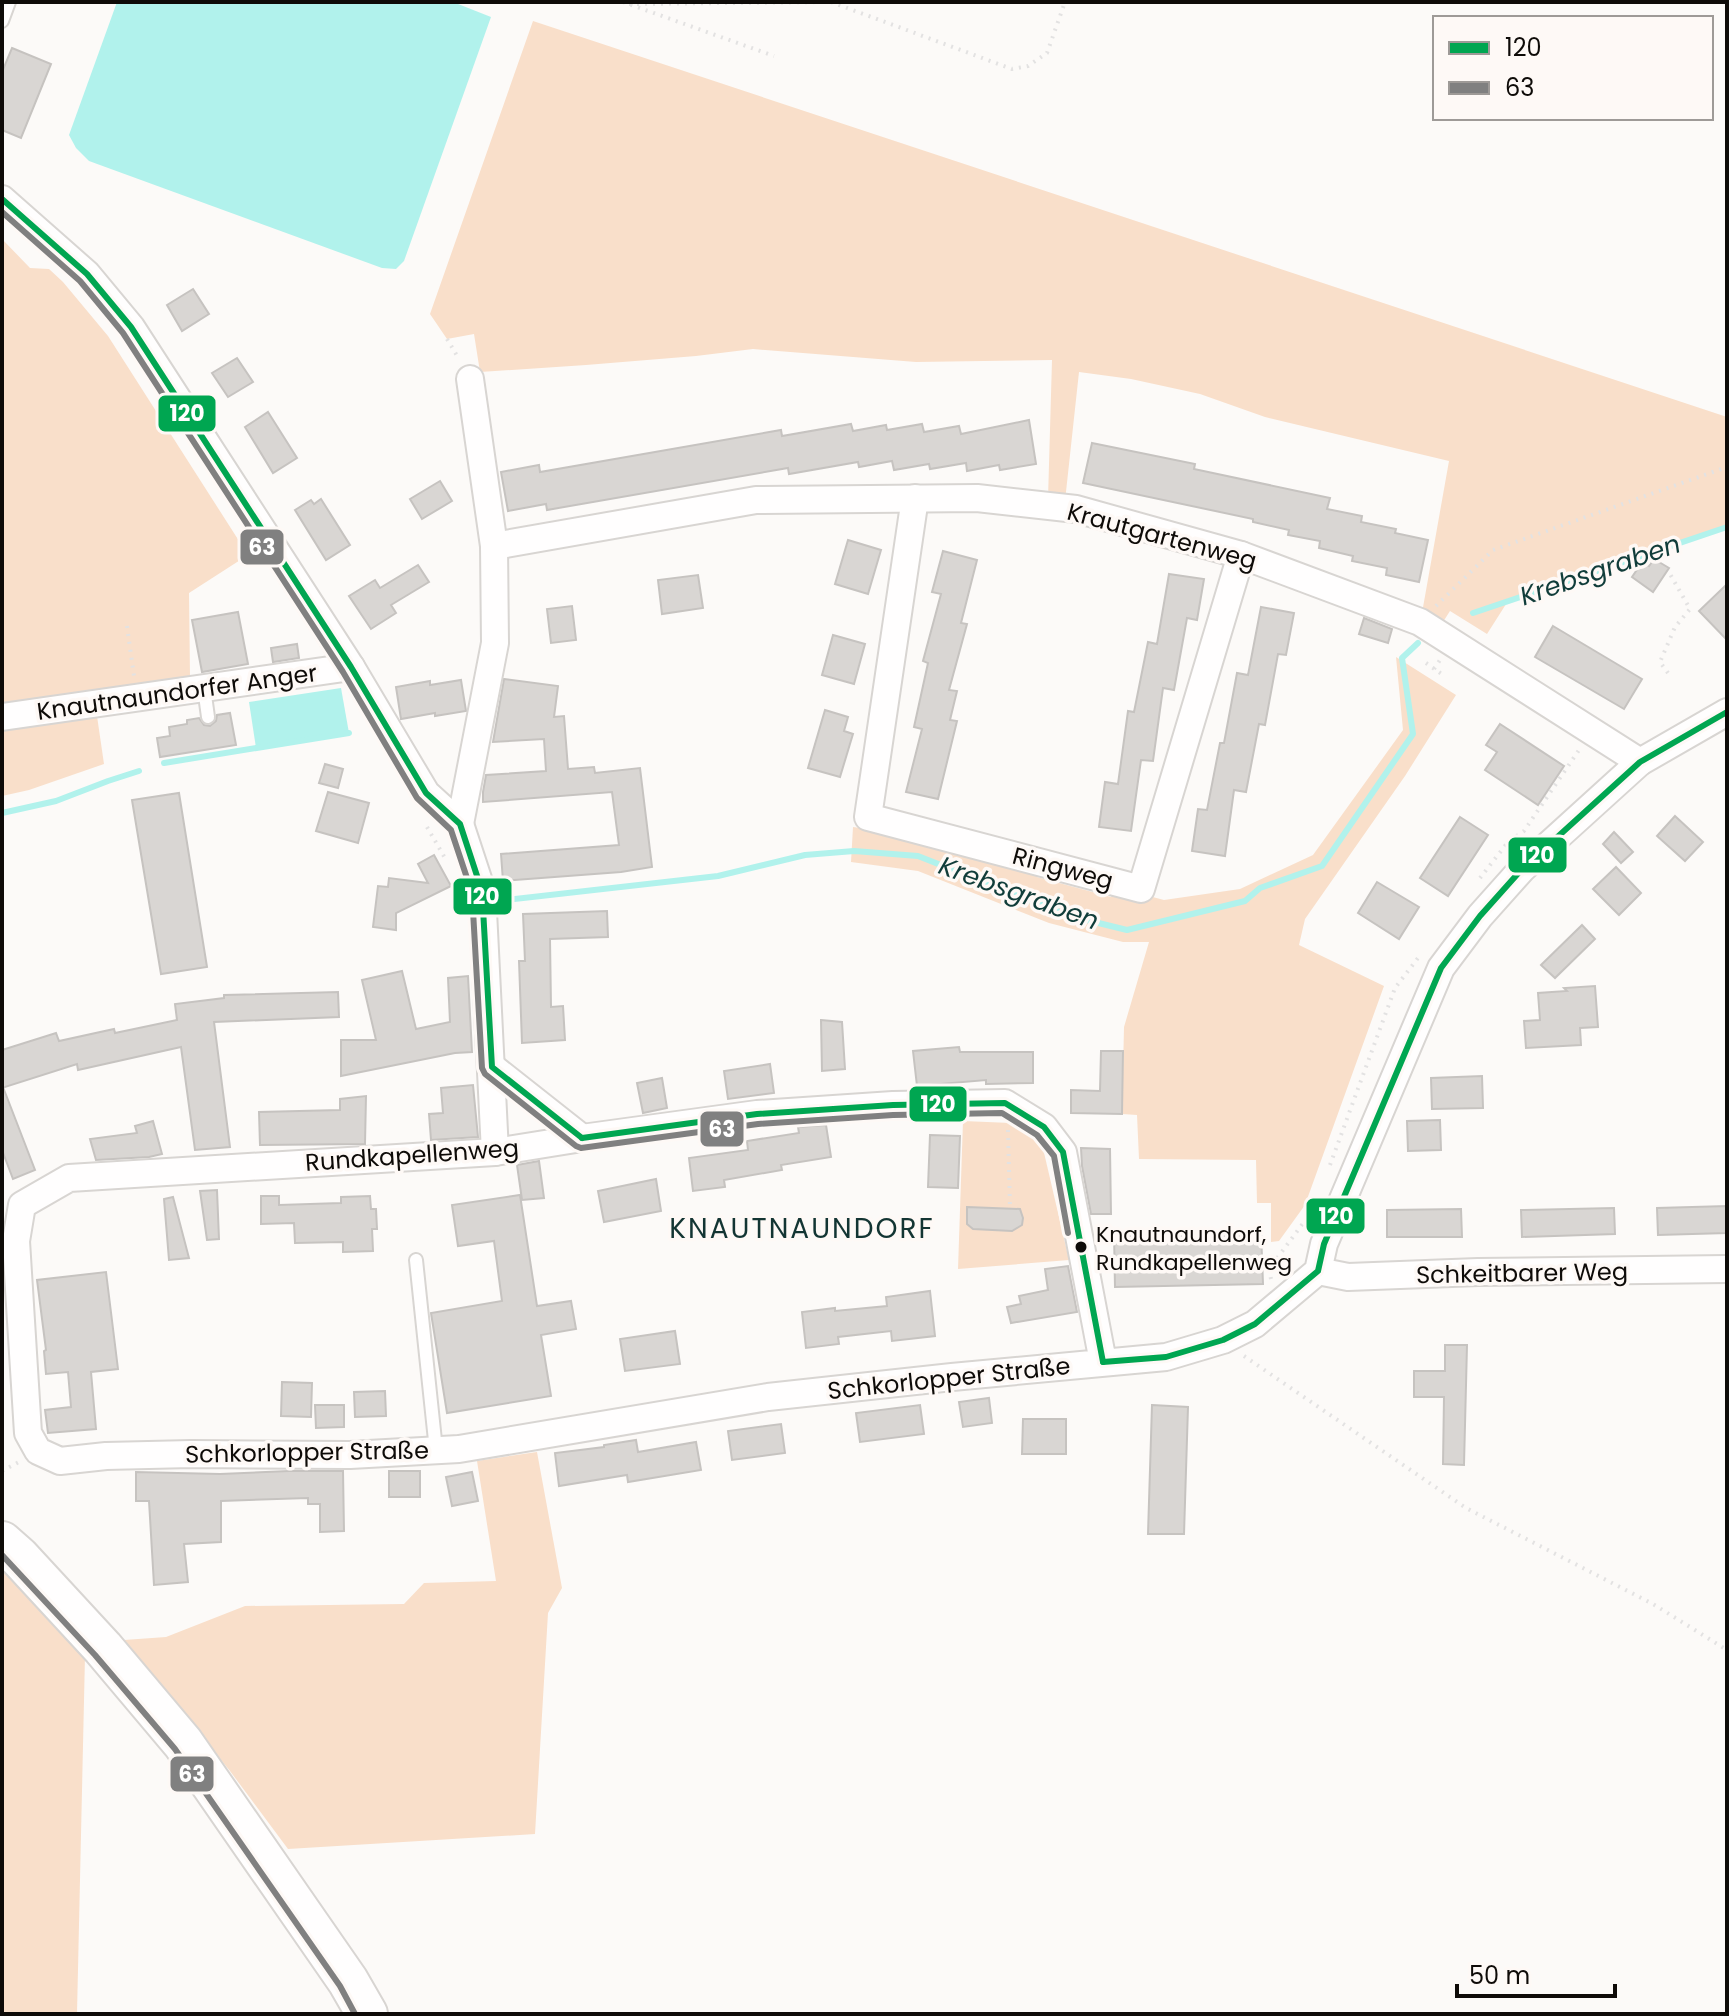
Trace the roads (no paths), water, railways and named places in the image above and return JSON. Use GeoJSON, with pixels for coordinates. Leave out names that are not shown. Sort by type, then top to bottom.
{"type":"FeatureCollection","features":[{"type":"Feature","properties":{"kind":"main road"},"geometry":{"type":"LineString","coordinates":[[2,1542],[103,1648],[183,1743],[348,1981],[367,2014]]}},
{"type":"Feature","properties":{"kind":"street"},"geometry":{"type":"LineString","coordinates":[[2,199],[87,274],[131,327],[351,667],[426,793],[460,824]]}},
{"type":"Feature","properties":{"kind":"street"},"geometry":{"type":"LineString","coordinates":[[470,379],[494,546],[495,643],[460,824],[482,891],[495,1152]]}},
{"type":"Feature","properties":{"kind":"street","name":"Ringweg"},"geometry":{"type":"LineString","coordinates":[[915,498],[868,817],[1141,889],[1241,555]]}},
{"type":"Feature","properties":{"kind":"street","name":"Krautgartenweg"},"geometry":{"type":"LineString","coordinates":[[494,546],[756,500],[977,498],[1076,509],[1241,555],[1420,622],[1640,762]]}},
{"type":"Feature","properties":{"kind":"street","name":"Knautnaundorfer Anger"},"geometry":{"type":"LineString","coordinates":[[2,717],[351,667]]}},
{"type":"Feature","properties":{"kind":"street"},"geometry":{"type":"LineString","coordinates":[[1318,1271],[1324,1244],[1441,968],[1480,916],[1522,869],[1640,762],[1727,712]]}},
{"type":"Feature","properties":{"kind":"street"},"geometry":{"type":"LineString","coordinates":[[492,1067],[582,1138]]}},
{"type":"Feature","properties":{"kind":"street","name":"Rundkapellenweg"},"geometry":{"type":"LineString","coordinates":[[38,1451],[28,1433],[16,1241],[22,1205],[69,1178],[495,1152],[757,1114],[893,1105],[1005,1103],[1044,1127],[1063,1152],[1103,1362]]}},
{"type":"Feature","properties":{"kind":"street","name":"Schkeitbarer Weg"},"geometry":{"type":"LineString","coordinates":[[1318,1271],[1348,1277],[1727,1269]]}},
{"type":"Feature","properties":{"kind":"street","name":"Schkorlopper Straße"},"geometry":{"type":"LineString","coordinates":[[38,1451],[60,1461],[106,1456],[350,1455],[459,1449],[768,1397],[1166,1357],[1223,1340],[1255,1324],[1318,1271]]}},
{"type":"Feature","properties":{"kind":"lane"},"geometry":{"type":"LineString","coordinates":[[2,21],[9,2]]}},
{"type":"Feature","properties":{"kind":"lane"},"geometry":{"type":"LineString","coordinates":[[204,688],[208,717]]}},
{"type":"Feature","properties":{"kind":"lane"},"geometry":{"type":"LineString","coordinates":[[416,1260],[436,1450]]}},
{"type":"Feature","properties":{"kind":"water"},"geometry":{"type":"Polygon","coordinates":[[[117,2],[453,2],[491,17],[404,261],[396,269],[382,268],[89,161],[69,135],[117,2]]]}},
{"type":"Feature","properties":{"kind":"water"},"geometry":{"type":"Polygon","coordinates":[[[341,688],[349,733],[256,748],[249,702],[341,688]]]}},
{"type":"Feature","properties":{"kind":"waterway","name":"Krebsgraben"},"geometry":{"type":"LineString","coordinates":[[1473,613],[1727,527]]}},
{"type":"Feature","properties":{"kind":"waterway","name":"Krebsgraben"},"geometry":{"type":"LineString","coordinates":[[496,901],[718,876],[805,855],[854,851],[918,856],[1070,916],[1127,930],[1245,901],[1260,888],[1322,866],[1413,734],[1402,658],[1418,643]]}},
{"type":"Feature","properties":{"kind":"waterway","name":"Krebsgraben"},"geometry":{"type":"LineString","coordinates":[[164,763],[349,733]]}},
{"type":"Feature","properties":{"kind":"waterway","name":"Krebsgraben"},"geometry":{"type":"LineString","coordinates":[[2,813],[56,801],[139,771]]}},
{"type":"Feature","properties":{"kind":"place","name":"Knautnaundorf, Rundkapellenweg"},"geometry":{"type":"Point","coordinates":[1081,1247]}},
{"type":"Feature","properties":{"kind":"district","name":"KNAUTNAUNDORF"},"geometry":{"type":"Point","coordinates":[802,1228]}}]}
